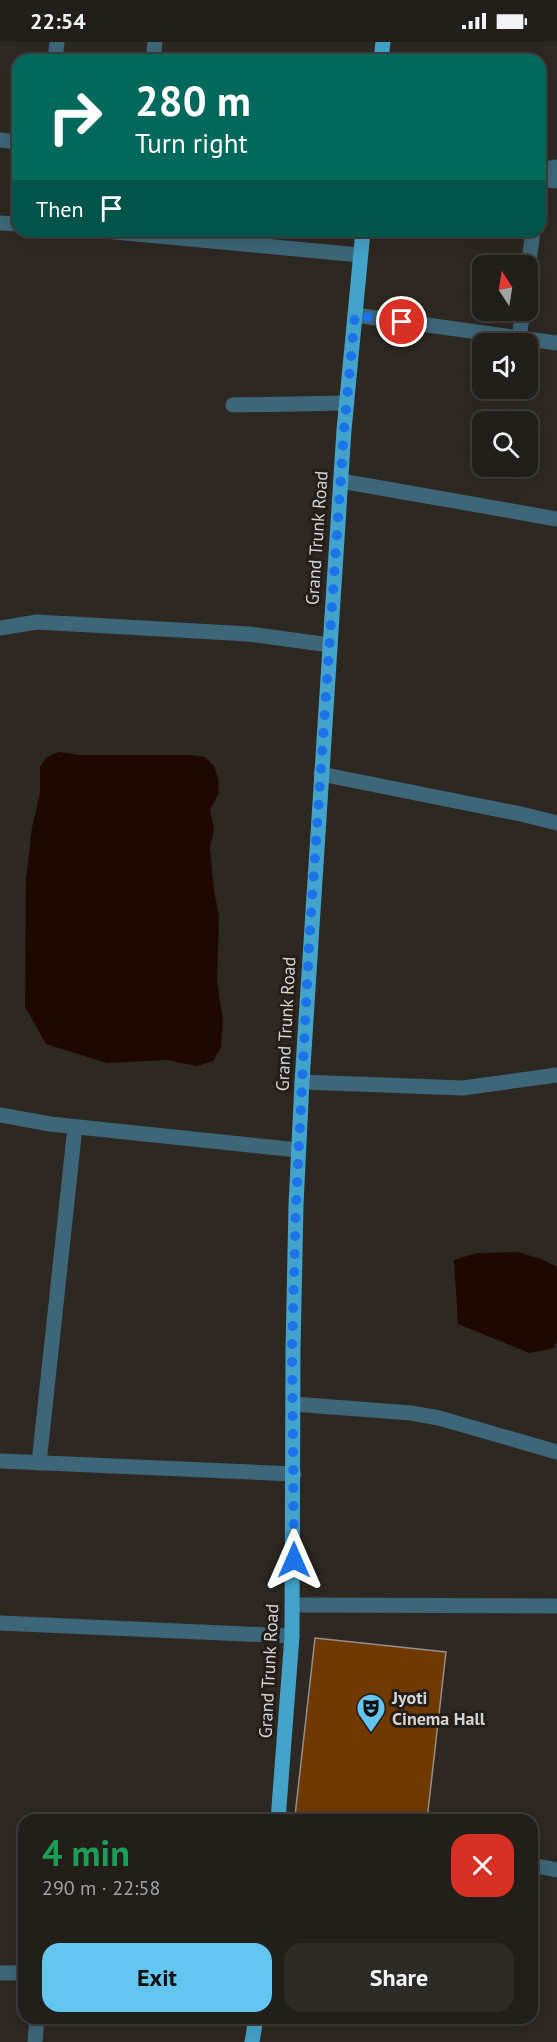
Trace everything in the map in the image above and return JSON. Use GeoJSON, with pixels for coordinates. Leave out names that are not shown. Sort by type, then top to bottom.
{"type":"FeatureCollection","features":[{"type":"Feature","properties":{"kind":"main road","name":"Grand Trunk Road"},"geometry":{"type":"LineString","coordinates":[[283,1814],[293,1605],[293,1404],[298,1150],[341,481],[362,237]]}},
{"type":"Feature","properties":{"kind":"main road"},"geometry":{"type":"LineString","coordinates":[[252,2042],[255,2024]]}},
{"type":"Feature","properties":{"kind":"street"},"geometry":{"type":"LineString","coordinates":[[183,237],[360,255]]}},
{"type":"Feature","properties":{"kind":"street"},"geometry":{"type":"LineString","coordinates":[[530,255],[532,237]]}},
{"type":"Feature","properties":{"kind":"street"},"geometry":{"type":"LineString","coordinates":[[355,315],[483,333]]}},
{"type":"Feature","properties":{"kind":"street"},"geometry":{"type":"LineString","coordinates":[[538,340],[557,343]]}},
{"type":"Feature","properties":{"kind":"street"},"geometry":{"type":"LineString","coordinates":[[233,405],[347,403]]}},
{"type":"Feature","properties":{"kind":"street"},"geometry":{"type":"LineString","coordinates":[[341,481],[557,519]]}},
{"type":"Feature","properties":{"kind":"street"},"geometry":{"type":"LineString","coordinates":[[0,628],[37,622],[249,634],[330,645]]}},
{"type":"Feature","properties":{"kind":"street"},"geometry":{"type":"LineString","coordinates":[[321,774],[557,823]]}},
{"type":"Feature","properties":{"kind":"street"},"geometry":{"type":"LineString","coordinates":[[302,1082],[463,1088],[557,1075]]}},
{"type":"Feature","properties":{"kind":"street"},"geometry":{"type":"LineString","coordinates":[[0,1116],[75,1127],[298,1150]]}},
{"type":"Feature","properties":{"kind":"street"},"geometry":{"type":"LineString","coordinates":[[39,1463],[75,1127]]}},
{"type":"Feature","properties":{"kind":"street"},"geometry":{"type":"LineString","coordinates":[[293,1404],[411,1413],[439,1418],[557,1452]]}},
{"type":"Feature","properties":{"kind":"street"},"geometry":{"type":"LineString","coordinates":[[0,1461],[294,1474]]}},
{"type":"Feature","properties":{"kind":"street"},"geometry":{"type":"LineString","coordinates":[[293,1605],[557,1606]]}},
{"type":"Feature","properties":{"kind":"street"},"geometry":{"type":"LineString","coordinates":[[0,1623],[292,1636]]}},
{"type":"Feature","properties":{"kind":"street"},"geometry":{"type":"LineString","coordinates":[[538,1866],[557,1870]]}},
{"type":"Feature","properties":{"kind":"street"},"geometry":{"type":"LineString","coordinates":[[0,1972],[18,1973]]}},
{"type":"Feature","properties":{"kind":"street"},"geometry":{"type":"LineString","coordinates":[[35,2042],[36,2024]]}},
{"type":"Feature","properties":{"kind":"shaded area"},"geometry":{"type":"Polygon","coordinates":[[[59,752],[79,755],[192,755],[205,757],[214,766],[219,793],[210,810],[214,829],[210,848],[219,915],[217,982],[223,1021],[221,1047],[213,1061],[197,1066],[167,1060],[107,1063],[46,1044],[25,1007],[26,879],[32,828],[40,793],[40,767],[47,757],[59,752]]]}},
{"type":"Feature","properties":{"kind":"shaded area"},"geometry":{"type":"Polygon","coordinates":[[[517,1252],[541,1259],[557,1267],[557,1339],[554,1348],[530,1353],[458,1324],[454,1260],[477,1253],[517,1252]]]}},
{"type":"Feature","properties":{"kind":"building","name":"Jyoti Cinema Hall"},"geometry":{"type":"Polygon","coordinates":[[[315,1638],[446,1652],[428,1814],[295,1814],[315,1638]]]}},
{"type":"Feature","properties":{"kind":"place","name":"Jyoti Cinema Hall"},"geometry":{"type":"Point","coordinates":[371,1734]}},
{"type":"Feature","properties":{"kind":"route"},"geometry":{"type":"LineString","coordinates":[[294,1560],[292,1350],[296,1205],[309,945],[345,416],[355,315],[402,322]]}}]}
